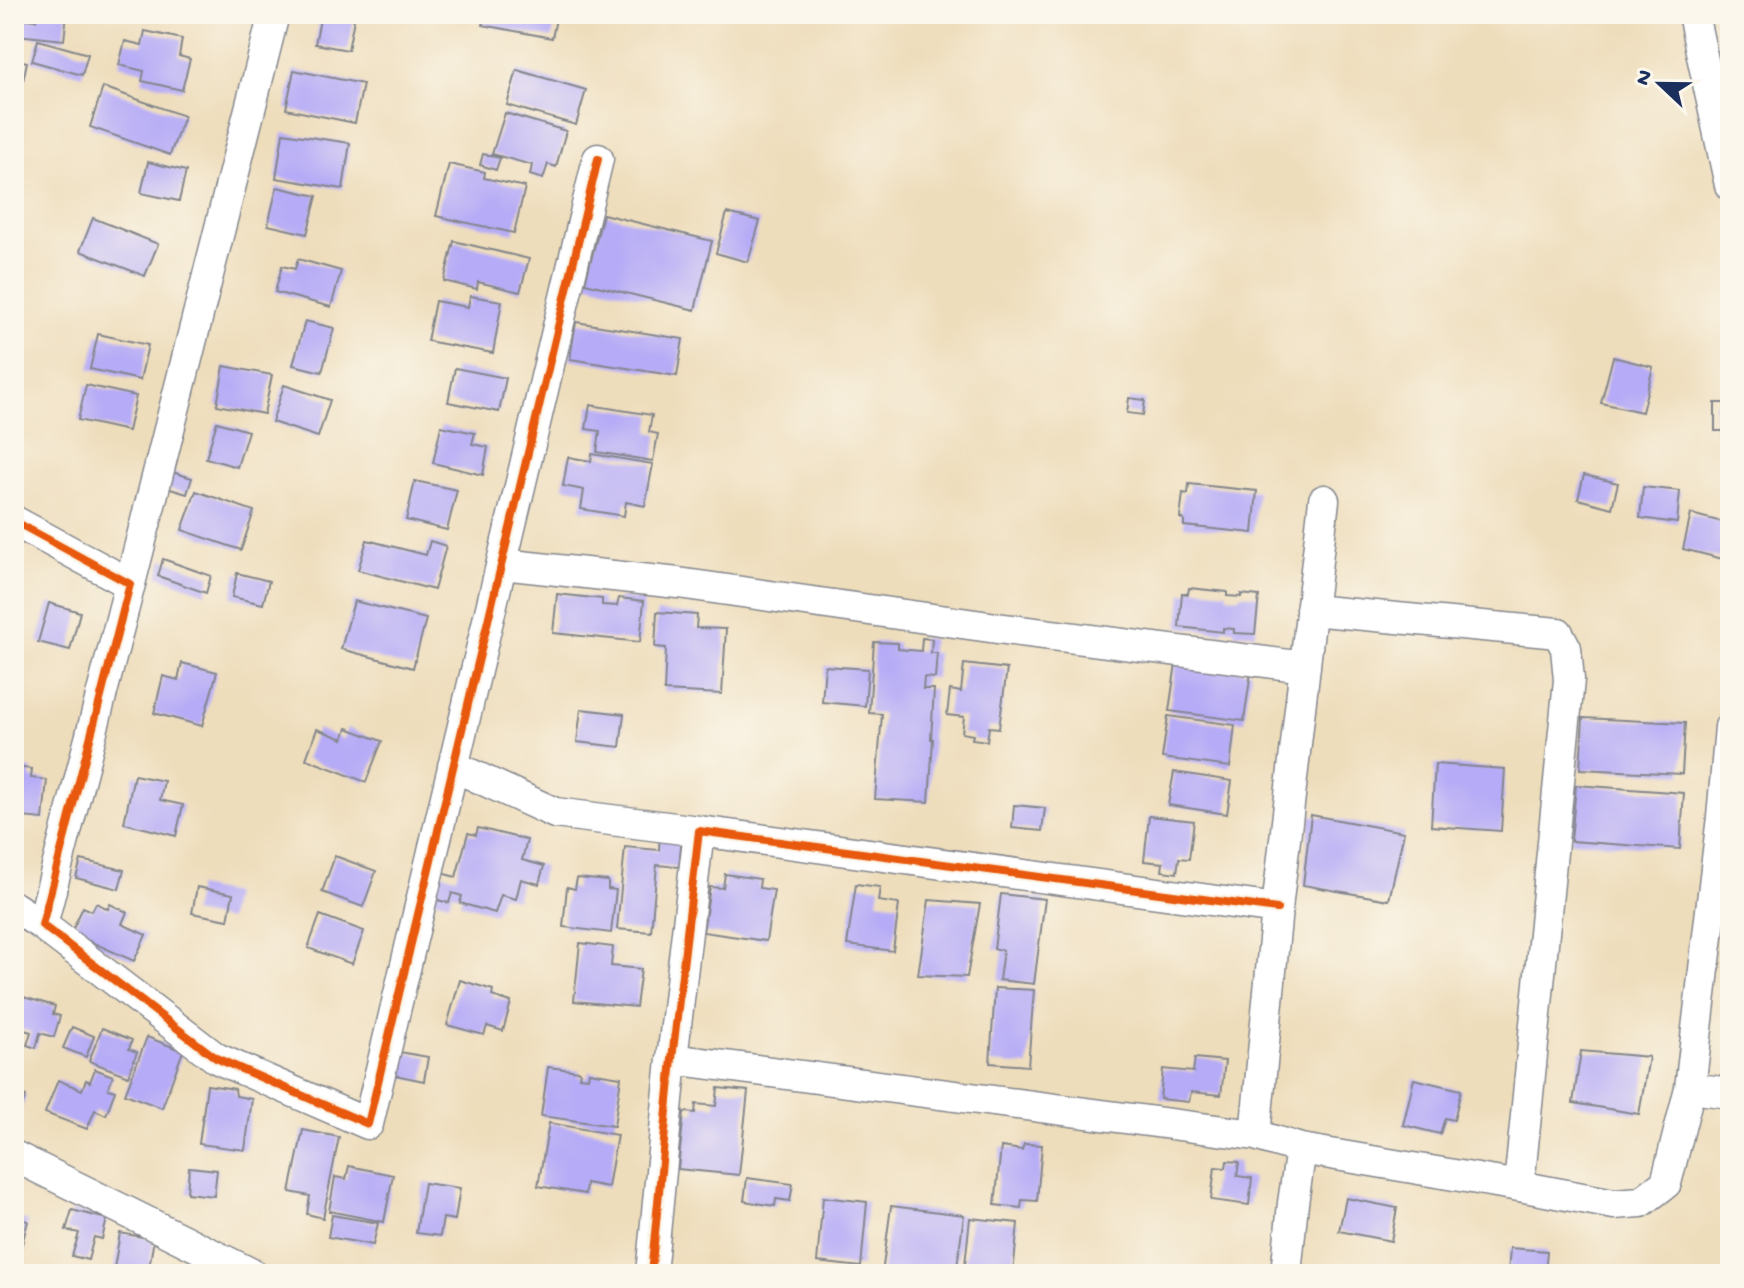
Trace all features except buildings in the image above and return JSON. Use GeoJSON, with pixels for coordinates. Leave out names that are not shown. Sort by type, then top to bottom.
{"type":"FeatureCollection","features":[{"type":"Feature","properties":{"kind":"street"},"geometry":{"type":"LineString","coordinates":[[42,925],[274,14]]}},
{"type":"Feature","properties":{"kind":"street"},"geometry":{"type":"LineString","coordinates":[[1693,14],[1730,185]]}},
{"type":"Feature","properties":{"kind":"street"},"geometry":{"type":"LineString","coordinates":[[14,907],[216,1058],[368,1124],[598,159]]}},
{"type":"Feature","properties":{"kind":"street"},"geometry":{"type":"LineString","coordinates":[[1255,1135],[1277,909],[1324,500]]}},
{"type":"Feature","properties":{"kind":"street"},"geometry":{"type":"LineString","coordinates":[[14,521],[130,584]]}},
{"type":"Feature","properties":{"kind":"street"},"geometry":{"type":"LineString","coordinates":[[502,564],[678,583],[1305,667]]}},
{"type":"Feature","properties":{"kind":"street"},"geometry":{"type":"LineString","coordinates":[[1311,610],[1558,633],[1566,648],[1569,680],[1519,1186]]}},
{"type":"Feature","properties":{"kind":"street"},"geometry":{"type":"LineString","coordinates":[[672,1059],[1255,1135],[1301,1149],[1614,1204],[1641,1202],[1666,1183],[1690,1088],[1726,817],[1730,727]]}},
{"type":"Feature","properties":{"kind":"street"},"geometry":{"type":"LineString","coordinates":[[453,766],[555,813],[1277,909]]}},
{"type":"Feature","properties":{"kind":"street"},"geometry":{"type":"LineString","coordinates":[[651,1274],[699,831]]}},
{"type":"Feature","properties":{"kind":"street"},"geometry":{"type":"LineString","coordinates":[[1690,1088],[1730,1093]]}},
{"type":"Feature","properties":{"kind":"street"},"geometry":{"type":"LineString","coordinates":[[1286,1274],[1301,1149]]}},
{"type":"Feature","properties":{"kind":"street"},"geometry":{"type":"LineString","coordinates":[[14,1156],[252,1274]]}},
{"type":"Feature","properties":{"kind":"cycle path"},"geometry":{"type":"LineString","coordinates":[[14,521],[130,584],[42,925],[216,1058],[368,1124],[598,159]]}},
{"type":"Feature","properties":{"kind":"cycle path"},"geometry":{"type":"LineString","coordinates":[[651,1274],[699,831],[1277,909]]}}]}
